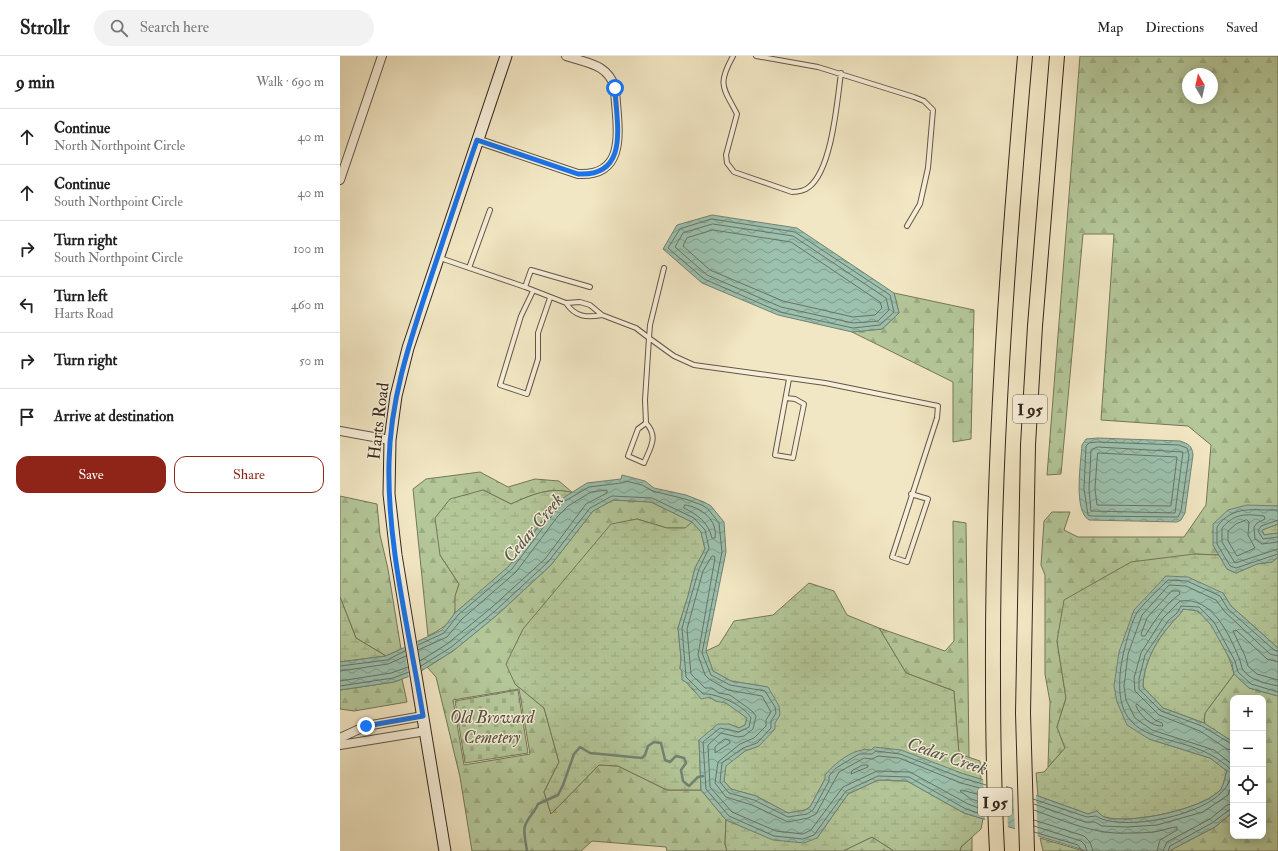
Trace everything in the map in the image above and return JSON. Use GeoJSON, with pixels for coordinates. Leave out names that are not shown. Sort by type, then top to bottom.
{"type":"FeatureCollection","features":[{"type":"Feature","properties":{"kind":"highway","name":"I 95"},"geometry":{"type":"LineString","coordinates":[[997,848],[994,758],[994,545],[998,431],[1009,246],[1025,56]]}},
{"type":"Feature","properties":{"kind":"highway","name":"I 95"},"geometry":{"type":"LineString","coordinates":[[1027,851],[1024,764],[1028,445],[1035,326],[1057,56]]}},
{"type":"Feature","properties":{"kind":"street"},"geometry":{"type":"LineString","coordinates":[[340,180],[382,56]]}},
{"type":"Feature","properties":{"kind":"street","name":"Harts Road"},"geometry":{"type":"LineString","coordinates":[[446,851],[392,528],[389,494],[390,440],[401,373],[438,257],[506,56]]}},
{"type":"Feature","properties":{"kind":"street"},"geometry":{"type":"LineString","coordinates":[[477,140],[578,174],[588,175],[607,167],[614,159],[618,149],[615,88],[609,74],[596,66],[566,56]]}},
{"type":"Feature","properties":{"kind":"street"},"geometry":{"type":"LineString","coordinates":[[340,430],[390,440]]}},
{"type":"Feature","properties":{"kind":"street"},"geometry":{"type":"LineString","coordinates":[[340,738],[366,726],[423,716]]}},
{"type":"Feature","properties":{"kind":"street"},"geometry":{"type":"LineString","coordinates":[[340,745],[426,731]]}},
{"type":"Feature","properties":{"kind":"lane"},"geometry":{"type":"LineString","coordinates":[[733,56],[724,72],[723,79],[723,86],[737,114],[726,155],[726,163],[734,172],[792,192],[800,192],[808,188],[815,181],[830,148],[841,73]]}},
{"type":"Feature","properties":{"kind":"lane"},"geometry":{"type":"LineString","coordinates":[[756,56],[818,66],[841,73],[924,101],[933,110],[928,168],[920,204],[907,226]]}},
{"type":"Feature","properties":{"kind":"lane"},"geometry":{"type":"LineString","coordinates":[[469,268],[490,210]]}},
{"type":"Feature","properties":{"kind":"lane"},"geometry":{"type":"LineString","coordinates":[[438,257],[525,287],[566,304],[580,302],[590,305],[602,315],[636,328],[674,356],[694,365],[825,383],[938,406],[937,418],[911,494],[892,557],[907,562],[928,499],[911,494]]}},
{"type":"Feature","properties":{"kind":"lane"},"geometry":{"type":"LineString","coordinates":[[646,423],[638,429],[628,456],[644,463],[653,440],[653,430],[646,423],[645,400],[650,325],[664,268]]}},
{"type":"Feature","properties":{"kind":"lane"},"geometry":{"type":"LineString","coordinates":[[525,287],[531,270],[590,287]]}},
{"type":"Feature","properties":{"kind":"lane"},"geometry":{"type":"LineString","coordinates":[[533,291],[521,316],[500,384],[527,394],[538,359],[538,333],[550,298]]}},
{"type":"Feature","properties":{"kind":"lane"},"geometry":{"type":"LineString","coordinates":[[566,304],[571,311],[581,316],[592,317],[602,315]]}},
{"type":"Feature","properties":{"kind":"lane"},"geometry":{"type":"LineString","coordinates":[[786,398],[794,399],[804,404],[793,458],[775,455],[789,379]]}},
{"type":"Feature","properties":{"kind":"green space"},"geometry":{"type":"Polygon","coordinates":[[[1080,56],[1278,56],[1278,506],[1263,507],[1213,545],[1219,555],[1194,554],[1057,641],[1066,698],[1057,727],[1065,748],[1048,767],[1050,702],[1045,674],[1045,575],[1041,565],[1044,521],[1052,512],[1070,512],[1064,530],[1078,537],[1184,537],[1206,505],[1211,445],[1188,426],[1101,420],[1114,234],[1083,234],[1061,474],[1047,475],[1080,56]]]}},
{"type":"Feature","properties":{"kind":"green space"},"geometry":{"type":"Polygon","coordinates":[[[894,293],[974,310],[971,439],[953,442],[953,382],[852,332],[882,329],[899,313],[894,293]]]}},
{"type":"Feature","properties":{"kind":"green space"},"geometry":{"type":"Polygon","coordinates":[[[480,472],[508,487],[535,479],[559,481],[573,493],[557,490],[541,492],[511,504],[483,490],[440,555],[459,584],[456,608],[454,615],[448,623],[428,636],[413,489],[426,479],[480,472]]]}},
{"type":"Feature","properties":{"kind":"green space"},"geometry":{"type":"Polygon","coordinates":[[[483,490],[511,504],[541,492],[557,490],[573,493],[553,507],[545,516],[517,557],[509,566],[455,613],[455,596],[459,584],[440,555],[435,518],[450,499],[483,490]]]}},
{"type":"Feature","properties":{"kind":"green space"},"geometry":{"type":"Polygon","coordinates":[[[340,496],[377,504],[380,535],[388,569],[401,649],[386,656],[356,638],[340,597],[340,496]]]}},
{"type":"Feature","properties":{"kind":"green space"},"geometry":{"type":"Polygon","coordinates":[[[613,500],[651,502],[692,522],[686,528],[667,528],[637,519],[515,684],[544,708],[559,762],[544,792],[551,814],[599,765],[618,766],[667,790],[701,790],[726,820],[725,844],[727,851],[667,851],[666,847],[592,841],[581,851],[472,851],[460,777],[436,677],[427,667],[453,651],[497,615],[551,565],[593,511],[613,500]],[[519,689],[453,700],[464,765],[530,754],[519,689]]]}},
{"type":"Feature","properties":{"kind":"green space"},"geometry":{"type":"Polygon","coordinates":[[[637,519],[667,528],[685,528],[692,522],[701,532],[705,549],[695,568],[678,628],[681,658],[680,669],[682,671],[682,676],[694,691],[732,706],[747,718],[745,725],[739,728],[729,724],[699,740],[701,790],[667,790],[618,766],[599,765],[551,814],[544,792],[559,762],[544,708],[515,684],[506,664],[523,629],[611,524],[637,519]]]}},
{"type":"Feature","properties":{"kind":"green space"},"geometry":{"type":"Polygon","coordinates":[[[953,521],[966,523],[969,758],[959,755],[954,691],[906,673],[879,628],[945,651],[954,641],[953,521]]]}},
{"type":"Feature","properties":{"kind":"green space"},"geometry":{"type":"Polygon","coordinates":[[[1278,524],[1278,533],[1264,535],[1262,530],[1278,524]]]}},
{"type":"Feature","properties":{"kind":"green space"},"geometry":{"type":"Polygon","coordinates":[[[1194,554],[1219,555],[1227,569],[1236,573],[1257,564],[1272,562],[1278,557],[1278,648],[1231,606],[1223,593],[1134,610],[1149,739],[1210,758],[1227,771],[1221,789],[1212,796],[1184,809],[1166,814],[1131,819],[1104,817],[1097,811],[1088,814],[1038,796],[1036,773],[1044,772],[1065,748],[1057,727],[1066,698],[1057,641],[1064,600],[1131,562],[1194,554]]]}},
{"type":"Feature","properties":{"kind":"green space"},"geometry":{"type":"Polygon","coordinates":[[[809,583],[834,591],[847,615],[879,628],[906,673],[954,691],[959,754],[980,761],[981,779],[864,749],[825,779],[810,807],[805,810],[788,813],[756,796],[731,789],[724,781],[725,766],[745,751],[759,746],[767,687],[731,681],[713,671],[706,651],[719,645],[734,621],[773,615],[809,583]]]}},
{"type":"Feature","properties":{"kind":"green space"},"geometry":{"type":"Polygon","coordinates":[[[340,597],[356,638],[386,656],[340,662],[340,597]]]}},
{"type":"Feature","properties":{"kind":"green space"},"geometry":{"type":"Polygon","coordinates":[[[1183,609],[1197,611],[1210,623],[1225,649],[1234,674],[1205,713],[1204,723],[1163,708],[1143,687],[1145,670],[1151,653],[1165,630],[1183,609]]]}},
{"type":"Feature","properties":{"kind":"green space"},"geometry":{"type":"Polygon","coordinates":[[[1234,674],[1249,688],[1278,696],[1278,851],[1169,851],[1215,827],[1230,814],[1230,839],[1266,839],[1266,695],[1230,695],[1230,740],[1204,723],[1205,713],[1234,674]]]}},
{"type":"Feature","properties":{"kind":"green space"},"geometry":{"type":"Polygon","coordinates":[[[402,679],[407,702],[354,711],[340,709],[340,690],[394,682],[402,679]]]}},
{"type":"Feature","properties":{"kind":"green space","name":"Old Broward Cemetery"},"geometry":{"type":"Polygon","coordinates":[[[518,690],[528,753],[465,763],[455,701],[518,690]]]}},
{"type":"Feature","properties":{"kind":"green space"},"geometry":{"type":"Polygon","coordinates":[[[878,780],[907,781],[964,813],[983,819],[981,829],[961,847],[960,851],[894,851],[872,837],[843,851],[727,851],[725,844],[726,820],[773,839],[817,838],[848,794],[878,780]]]}},
{"type":"Feature","properties":{"kind":"green space"},"geometry":{"type":"Polygon","coordinates":[[[872,837],[894,851],[843,851],[872,837]]]}},
{"type":"Feature","properties":{"kind":"green space"},"geometry":{"type":"Polygon","coordinates":[[[972,837],[972,851],[960,851],[961,847],[972,837]]]}},
{"type":"Feature","properties":{"kind":"green space"},"geometry":{"type":"Polygon","coordinates":[[[1040,838],[1080,850],[1087,851],[1043,851],[1040,838]]]}},
{"type":"Feature","properties":{"kind":"water"},"geometry":{"type":"Polygon","coordinates":[[[712,215],[797,228],[894,293],[899,313],[882,329],[852,332],[778,315],[702,283],[663,249],[677,225],[712,215]]]}},
{"type":"Feature","properties":{"kind":"water"},"geometry":{"type":"Polygon","coordinates":[[[1098,438],[1180,441],[1189,445],[1192,449],[1193,455],[1185,513],[1181,520],[1177,522],[1089,520],[1084,515],[1079,497],[1082,445],[1086,439],[1098,438]]]}},
{"type":"Feature","properties":{"kind":"water"},"geometry":{"type":"Polygon","coordinates":[[[622,475],[645,481],[654,488],[686,495],[704,502],[711,506],[724,522],[726,552],[706,651],[713,671],[731,681],[768,687],[779,706],[780,715],[775,723],[775,729],[759,746],[745,751],[726,766],[724,781],[731,789],[756,796],[788,813],[805,810],[810,807],[825,779],[825,775],[839,761],[852,753],[871,750],[874,747],[901,750],[964,774],[1038,796],[1088,814],[1097,811],[1104,817],[1131,819],[1148,817],[1166,814],[1200,803],[1213,796],[1221,789],[1227,771],[1210,758],[1149,739],[1127,725],[1117,702],[1114,686],[1119,652],[1134,610],[1166,576],[1188,577],[1223,593],[1231,606],[1278,648],[1278,696],[1249,688],[1234,674],[1232,663],[1211,625],[1198,611],[1183,609],[1160,638],[1151,653],[1145,670],[1143,687],[1163,708],[1204,723],[1230,740],[1230,814],[1215,827],[1169,851],[1087,851],[964,813],[907,781],[878,780],[848,794],[817,838],[804,843],[773,840],[726,820],[701,790],[699,740],[718,724],[729,724],[739,728],[745,725],[747,718],[726,703],[715,701],[710,697],[701,699],[689,684],[682,680],[678,628],[695,568],[705,549],[701,532],[692,522],[651,502],[613,500],[593,511],[551,565],[497,615],[453,651],[418,673],[394,682],[340,690],[340,662],[386,656],[442,630],[455,613],[509,566],[551,510],[563,498],[587,483],[621,479],[622,475]]]}},
{"type":"Feature","properties":{"kind":"water"},"geometry":{"type":"Polygon","coordinates":[[[1247,505],[1278,506],[1278,524],[1262,530],[1264,535],[1278,533],[1278,557],[1272,562],[1257,564],[1236,573],[1227,569],[1213,545],[1213,524],[1228,510],[1247,505]]]}},
{"type":"Feature","properties":{"kind":"pier"},"geometry":{"type":"Polygon","coordinates":[[[417,639],[422,673],[409,678],[404,645],[417,639]]]}},
{"type":"Feature","properties":{"kind":"pier"},"geometry":{"type":"Polygon","coordinates":[[[983,778],[1006,785],[1008,829],[985,821],[983,778]]]}},
{"type":"Feature","properties":{"kind":"pier"},"geometry":{"type":"Polygon","coordinates":[[[1013,787],[1036,793],[1038,839],[1015,831],[1013,787]]]}},
{"type":"Feature","properties":{"kind":"waterway"},"geometry":{"type":"LineString","coordinates":[[527,851],[524,831],[526,823],[538,804],[558,795],[574,754],[580,747],[590,753],[642,758],[645,755],[648,746],[654,742],[661,743],[665,760],[670,762],[676,756],[684,758],[686,763],[681,770],[683,781],[689,786],[698,777],[703,776]]}},
{"type":"Feature","properties":{"kind":"route"},"geometry":{"type":"LineString","coordinates":[[366,726],[423,716],[392,528],[389,494],[390,440],[396,396],[408,348],[477,140],[578,174],[588,175],[598,172],[607,167],[614,159],[618,149],[615,88]]}},
{"type":"Feature","properties":{"kind":"water label","name":"Cedar Creek"},"geometry":{"type":"Point","coordinates":[533,528]}},
{"type":"Feature","properties":{"kind":"water label","name":"Cedar Creek"},"geometry":{"type":"Point","coordinates":[947,756]}}]}
